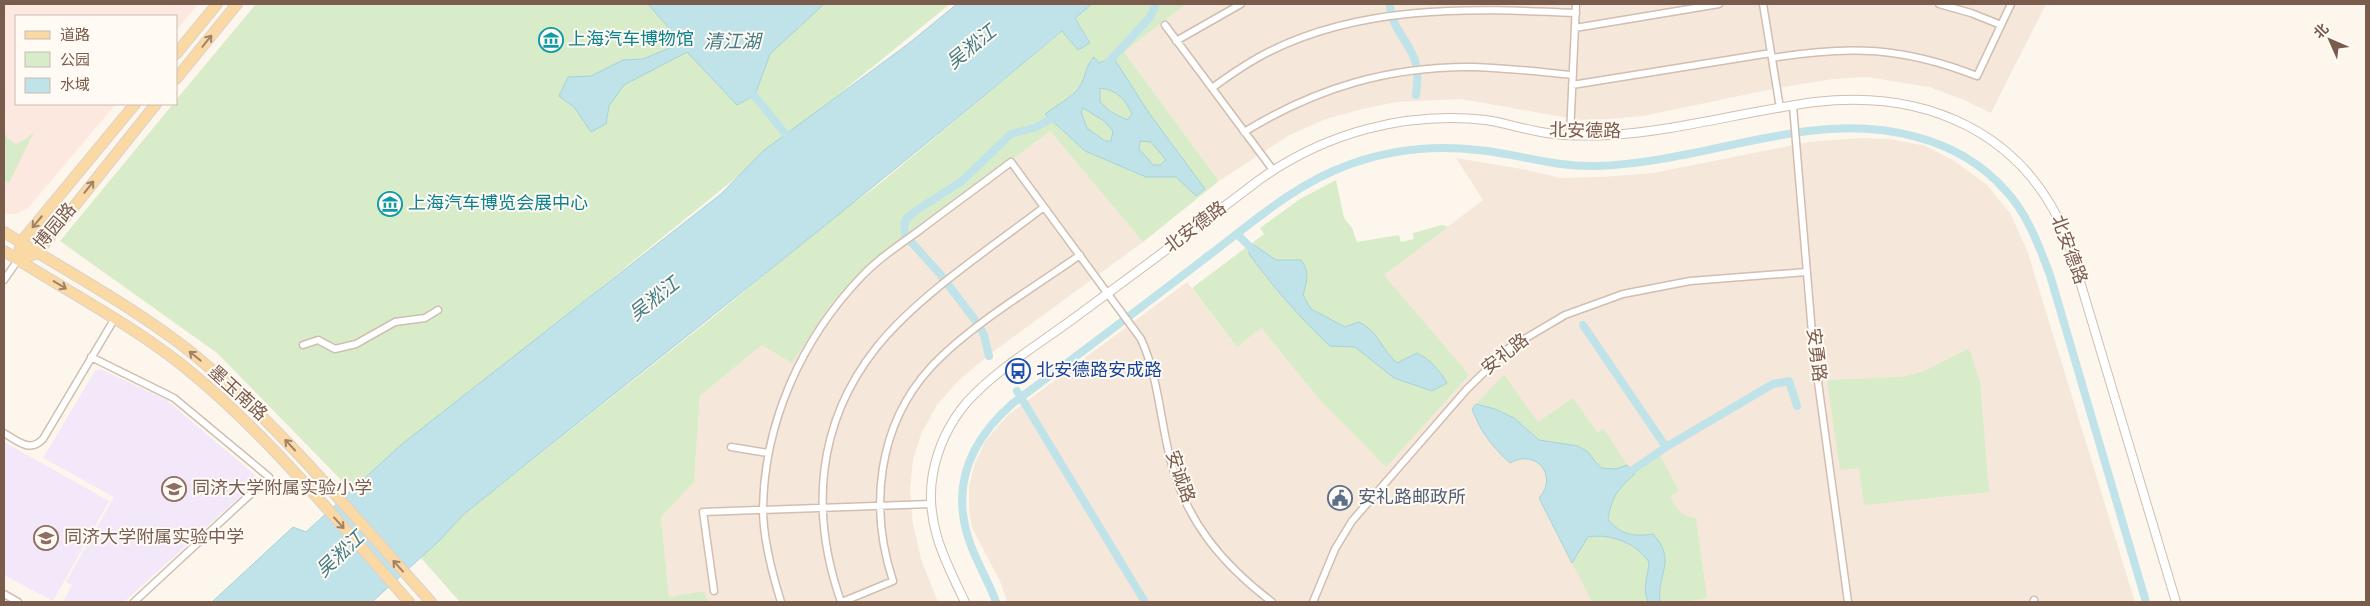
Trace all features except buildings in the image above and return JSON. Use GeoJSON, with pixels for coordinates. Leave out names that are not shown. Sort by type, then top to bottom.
{"type":"FeatureCollection","features":[{"type":"Feature","properties":{"kind":"main road"},"geometry":{"type":"LineString","coordinates":[[178,52],[217,4]]}},
{"type":"Feature","properties":{"kind":"main road"},"geometry":{"type":"LineString","coordinates":[[178,77],[237,4]]}},
{"type":"Feature","properties":{"kind":"main road","name":"博园路"},"geometry":{"type":"LineString","coordinates":[[134,105],[21,242],[18,260],[37,253],[155,105]]}},
{"type":"Feature","properties":{"kind":"main road","name":"墨玉南路"},"geometry":{"type":"LineString","coordinates":[[4,232],[163,332],[218,375],[270,424],[431,602]]}},
{"type":"Feature","properties":{"kind":"main road","name":"墨玉南路"},"geometry":{"type":"LineString","coordinates":[[4,251],[115,318],[182,366],[259,435],[409,602]]}},
{"type":"Feature","properties":{"kind":"street"},"geometry":{"type":"LineString","coordinates":[[1176,41],[1241,4]]}},
{"type":"Feature","properties":{"kind":"street"},"geometry":{"type":"LineString","coordinates":[[1570,135],[1576,4]]}},
{"type":"Feature","properties":{"kind":"street"},"geometry":{"type":"LineString","coordinates":[[1575,28],[1719,4]]}},
{"type":"Feature","properties":{"kind":"street"},"geometry":{"type":"LineString","coordinates":[[1764,4],[1780,108]]}},
{"type":"Feature","properties":{"kind":"street"},"geometry":{"type":"LineString","coordinates":[[1939,4],[1972,13],[2001,25]]}},
{"type":"Feature","properties":{"kind":"street"},"geometry":{"type":"LineString","coordinates":[[1572,85],[1772,56],[1822,51],[1878,50],[1939,62],[1977,76],[2012,4]]}},
{"type":"Feature","properties":{"kind":"street"},"geometry":{"type":"LineString","coordinates":[[1212,88],[1260,56],[1306,36],[1348,24],[1399,15],[1498,10],[1576,13]]}},
{"type":"Feature","properties":{"kind":"street"},"geometry":{"type":"LineString","coordinates":[[1165,25],[1273,170]]}},
{"type":"Feature","properties":{"kind":"street"},"geometry":{"type":"LineString","coordinates":[[1244,132],[1271,115],[1327,90],[1357,81],[1409,71],[1475,67],[1573,75]]}},
{"type":"Feature","properties":{"kind":"street","name":"北安德路"},"geometry":{"type":"LineString","coordinates":[[965,602],[936,538],[931,504],[933,473],[940,448],[956,416],[967,402],[1011,365],[1273,170],[1311,149],[1352,133],[1386,124],[1413,120],[1438,118],[1481,120],[1545,133],[1609,135],[1660,130],[1793,106],[1835,101],[1875,101],[1936,112],[1970,127],[1996,142],[2012,156],[2039,187],[2060,221],[2067,238],[2176,602]]}},
{"type":"Feature","properties":{"kind":"street","name":"安勇路"},"geometry":{"type":"LineString","coordinates":[[1793,106],[1813,345],[1848,602]]}},
{"type":"Feature","properties":{"kind":"street","name":"安诚路"},"geometry":{"type":"LineString","coordinates":[[768,452],[783,399],[818,333],[836,306],[861,277],[900,244],[1011,162],[1141,339],[1151,364],[1176,480],[1186,503],[1206,538],[1234,572],[1272,602]]}},
{"type":"Feature","properties":{"kind":"street"},"geometry":{"type":"LineString","coordinates":[[1044,207],[940,287],[888,334],[853,382],[833,429],[826,459],[822,508],[826,552],[842,602],[893,581],[881,539],[879,506],[882,470],[886,447],[905,403],[918,383],[932,366],[973,332],[1080,255]]}},
{"type":"Feature","properties":{"kind":"street"},"geometry":{"type":"LineString","coordinates":[[4,280],[18,260]]}},
{"type":"Feature","properties":{"kind":"street","name":"安礼路"},"geometry":{"type":"LineString","coordinates":[[1313,602],[1336,549],[1352,521],[1467,389],[1509,348],[1565,315],[1622,294],[1690,281],[1806,272]]}},
{"type":"Feature","properties":{"kind":"street"},"geometry":{"type":"LineString","coordinates":[[303,346],[318,340],[335,349],[356,344],[395,322],[425,318],[438,310]]}},
{"type":"Feature","properties":{"kind":"street"},"geometry":{"type":"LineString","coordinates":[[4,433],[29,446],[37,446],[115,318]]}},
{"type":"Feature","properties":{"kind":"street"},"geometry":{"type":"LineString","coordinates":[[91,357],[174,398],[269,477],[134,602]]}},
{"type":"Feature","properties":{"kind":"street"},"geometry":{"type":"LineString","coordinates":[[731,447],[768,452],[763,510],[771,567],[781,602]]}},
{"type":"Feature","properties":{"kind":"street"},"geometry":{"type":"LineString","coordinates":[[714,591],[703,512],[931,504]]}},
{"type":"Feature","properties":{"kind":"street"},"geometry":{"type":"LineString","coordinates":[[4,594],[18,602]]}},
{"type":"Feature","properties":{"kind":"shaded area"},"geometry":{"type":"Polygon","coordinates":[[[4,4],[198,4],[178,29],[178,15],[15,15],[15,105],[115,105],[28,208],[15,214],[4,214],[4,4]]]}},
{"type":"Feature","properties":{"kind":"shaded area"},"geometry":{"type":"Polygon","coordinates":[[[1186,4],[2046,4],[1991,113],[1962,99],[1929,87],[1867,77],[1833,79],[1783,87],[1643,116],[1609,119],[1580,120],[1461,99],[1396,102],[1323,120],[1288,136],[1219,181],[1124,52],[1186,4]]]}},
{"type":"Feature","properties":{"kind":"shaded area"},"geometry":{"type":"Polygon","coordinates":[[[1050,131],[1143,242],[990,354],[958,381],[937,405],[921,434],[913,460],[910,489],[913,524],[921,559],[938,602],[708,602],[704,591],[669,598],[661,516],[694,482],[700,396],[762,345],[811,332],[830,305],[858,277],[1050,131]]]}},
{"type":"Feature","properties":{"kind":"shaded area"},"geometry":{"type":"Polygon","coordinates":[[[1858,138],[1890,139],[1926,146],[1956,162],[1986,184],[2010,213],[2027,250],[2135,602],[1007,602],[1000,581],[972,528],[969,510],[969,486],[975,463],[986,440],[1008,415],[1187,282],[1237,347],[1261,328],[1320,400],[1386,467],[1384,275],[1483,200],[1456,158],[1522,169],[1561,178],[1601,177],[1653,173],[1809,142],[1858,138]]]}},
{"type":"Feature","properties":{"kind":"shaded area","name":"同济大学附属实验小学"},"geometry":{"type":"Polygon","coordinates":[[[100,369],[165,399],[255,475],[256,482],[124,602],[63,602],[72,585],[66,582],[114,497],[43,458],[95,371],[100,369]]]}},
{"type":"Feature","properties":{"kind":"shaded area","name":"同济大学附属实验中学"},"geometry":{"type":"Polygon","coordinates":[[[4,442],[109,501],[53,601],[4,575],[4,442]]]}},
{"type":"Feature","properties":{"kind":"green space"},"geometry":{"type":"Polygon","coordinates":[[[256,4],[950,4],[351,490],[217,353],[60,241],[172,105],[178,105],[178,98],[256,4]]]}},
{"type":"Feature","properties":{"kind":"green space"},"geometry":{"type":"Polygon","coordinates":[[[1092,4],[1186,4],[1124,52],[1219,181],[1143,242],[1050,131],[858,277],[830,305],[792,363],[762,345],[700,396],[694,482],[661,517],[669,597],[704,591],[708,602],[460,602],[421,558],[463,515],[717,314],[832,219],[878,185],[1063,31],[1078,50],[1090,42],[1075,18],[1092,4]]]}},
{"type":"Feature","properties":{"kind":"green space"},"geometry":{"type":"Polygon","coordinates":[[[36,128],[9,183],[4,181],[4,131],[8,139],[16,144],[30,136],[36,128]]]}},
{"type":"Feature","properties":{"kind":"green space"},"geometry":{"type":"Polygon","coordinates":[[[1336,180],[1344,218],[1352,228],[1357,242],[1399,235],[1401,242],[1414,239],[1413,233],[1442,225],[1448,227],[1384,275],[1469,375],[1386,467],[1320,400],[1261,328],[1237,347],[1192,288],[1264,234],[1260,228],[1300,199],[1336,180]]]}},
{"type":"Feature","properties":{"kind":"green space"},"geometry":{"type":"Polygon","coordinates":[[[1969,348],[1980,382],[1989,492],[1864,505],[1859,468],[1840,470],[1827,380],[1902,377],[1925,371],[1969,348]]]}},
{"type":"Feature","properties":{"kind":"green space"},"geometry":{"type":"Polygon","coordinates":[[[1504,375],[1538,422],[1573,398],[1597,432],[1604,429],[1627,465],[1616,469],[1601,468],[1596,459],[1578,446],[1539,440],[1522,424],[1495,409],[1476,404],[1504,375]]]}},
{"type":"Feature","properties":{"kind":"green space"},"geometry":{"type":"Polygon","coordinates":[[[1660,456],[1679,491],[1670,496],[1675,505],[1683,514],[1696,518],[1707,598],[1683,602],[1660,602],[1661,585],[1653,534],[1628,534],[1617,529],[1608,519],[1614,497],[1626,481],[1641,468],[1660,456]]]}},
{"type":"Feature","properties":{"kind":"green space"},"geometry":{"type":"Polygon","coordinates":[[[1595,536],[1618,540],[1632,546],[1649,562],[1645,586],[1648,602],[1592,602],[1572,563],[1583,547],[1585,539],[1595,536]]]}},
{"type":"Feature","properties":{"kind":"water","name":"清江湖"},"geometry":{"type":"Polygon","coordinates":[[[648,4],[824,4],[770,54],[755,95],[737,105],[687,52],[624,85],[609,106],[606,124],[591,132],[574,107],[559,96],[568,77],[591,76],[623,60],[643,59],[682,43],[648,4]]]}},
{"type":"Feature","properties":{"kind":"water","name":"吴淞江"},"geometry":{"type":"Polygon","coordinates":[[[957,4],[1092,4],[1075,18],[1090,43],[1078,50],[1062,31],[839,214],[463,515],[439,541],[372,602],[212,602],[293,527],[306,532],[402,444],[721,194],[763,151],[908,44],[957,4]]]}},
{"type":"Feature","properties":{"kind":"water"},"geometry":{"type":"Polygon","coordinates":[[[1094,57],[1099,63],[1113,57],[1149,113],[1205,189],[1196,196],[1176,177],[1146,177],[1085,151],[1045,114],[1078,89],[1094,57]],[[1100,88],[1100,102],[1111,112],[1127,120],[1132,114],[1120,96],[1100,88]],[[1083,108],[1081,112],[1087,128],[1105,141],[1111,141],[1113,131],[1104,121],[1083,108]],[[1140,141],[1139,149],[1153,165],[1160,165],[1166,160],[1151,142],[1140,141]]]}},
{"type":"Feature","properties":{"kind":"water"},"geometry":{"type":"Polygon","coordinates":[[[1254,245],[1276,260],[1301,260],[1306,269],[1307,277],[1303,295],[1311,309],[1345,327],[1359,322],[1371,330],[1397,363],[1417,353],[1434,366],[1447,383],[1432,391],[1394,378],[1355,347],[1330,346],[1287,302],[1249,254],[1249,250],[1254,245]]]}},
{"type":"Feature","properties":{"kind":"water"},"geometry":{"type":"Polygon","coordinates":[[[1476,404],[1495,409],[1514,418],[1539,440],[1578,446],[1588,452],[1601,468],[1616,469],[1627,465],[1635,474],[1617,493],[1611,505],[1608,519],[1617,529],[1623,532],[1634,535],[1653,534],[1660,543],[1665,560],[1660,602],[1648,602],[1646,597],[1645,587],[1649,562],[1644,555],[1622,541],[1614,538],[1588,537],[1572,563],[1539,498],[1545,490],[1547,481],[1542,467],[1528,459],[1520,459],[1510,463],[1488,439],[1479,425],[1472,409],[1476,404]]]}},
{"type":"Feature","properties":{"kind":"waterway"},"geometry":{"type":"LineString","coordinates":[[1107,64],[1150,17],[1156,4]]}},
{"type":"Feature","properties":{"kind":"waterway"},"geometry":{"type":"LineString","coordinates":[[1390,4],[1393,20],[1410,49],[1416,64],[1418,76],[1416,95]]}},
{"type":"Feature","properties":{"kind":"waterway"},"geometry":{"type":"LineString","coordinates":[[749,89],[792,142]]}},
{"type":"Feature","properties":{"kind":"waterway"},"geometry":{"type":"LineString","coordinates":[[989,356],[984,335],[975,320],[940,274],[905,235],[904,223],[917,210],[962,181],[1011,134],[1034,128],[1058,115]]}},
{"type":"Feature","properties":{"kind":"waterway"},"geometry":{"type":"LineString","coordinates":[[996,602],[970,543],[964,523],[962,503],[963,484],[967,467],[984,434],[1012,404],[1292,193],[1348,165],[1396,152],[1412,150],[1445,148],[1478,150],[1565,164],[1596,166],[1650,161],[1781,135],[1835,129],[1889,131],[1941,145],[1964,157],[1986,172],[2006,191],[2021,210],[2042,253],[2050,275],[2146,602]]}},
{"type":"Feature","properties":{"kind":"waterway"},"geometry":{"type":"LineString","coordinates":[[1237,234],[1253,250]]}},
{"type":"Feature","properties":{"kind":"waterway"},"geometry":{"type":"LineString","coordinates":[[1583,325],[1666,447]]}},
{"type":"Feature","properties":{"kind":"waterway"},"geometry":{"type":"LineString","coordinates":[[1633,470],[1666,447],[1773,384],[1789,381],[1797,406]]}},
{"type":"Feature","properties":{"kind":"waterway"},"geometry":{"type":"LineString","coordinates":[[1017,391],[1145,602]]}},
{"type":"Feature","properties":{"kind":"place","name":"上海汽车博物馆"},"geometry":{"type":"Point","coordinates":[551,40]}},
{"type":"Feature","properties":{"kind":"place","name":"上海汽车博览会展中心"},"geometry":{"type":"Point","coordinates":[390,204]}},
{"type":"Feature","properties":{"kind":"place","name":"北安德路安成路"},"geometry":{"type":"Point","coordinates":[1018,371]}},
{"type":"Feature","properties":{"kind":"place","name":"同济大学附属实验小学"},"geometry":{"type":"Point","coordinates":[174,489]}},
{"type":"Feature","properties":{"kind":"place","name":"安礼路邮政所"},"geometry":{"type":"Point","coordinates":[1340,498]}},
{"type":"Feature","properties":{"kind":"place","name":"同济大学附属实验中学"},"geometry":{"type":"Point","coordinates":[46,538]}}]}
